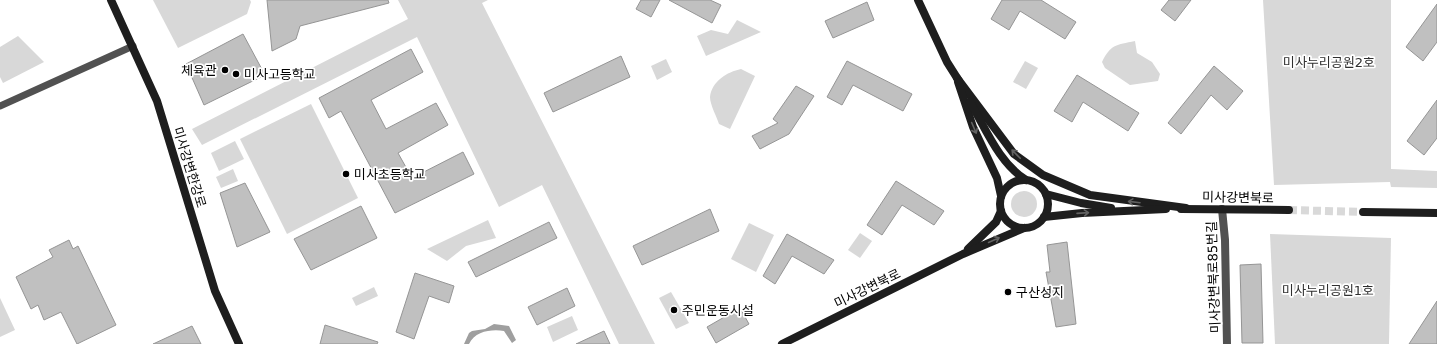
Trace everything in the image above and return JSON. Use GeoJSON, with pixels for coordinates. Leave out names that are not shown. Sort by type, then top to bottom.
{"type":"FeatureCollection","features":[{"type":"Feature","properties":{"kind":"main road","name":"미사강변한강로"},"geometry":{"type":"LineString","coordinates":[[111,0],[157,101],[215,291],[239,344]]}},
{"type":"Feature","properties":{"kind":"main road"},"geometry":{"type":"LineString","coordinates":[[918,0],[947,62],[999,153],[1012,169],[1026,180],[1041,187],[1046,194],[1048,206],[1044,217],[1038,223],[1024,228],[1010,223],[1001,211]]}},
{"type":"Feature","properties":{"kind":"main road"},"geometry":{"type":"LineString","coordinates":[[956,78],[973,128],[997,178],[1001,196],[1001,211],[992,225],[963,254]]}},
{"type":"Feature","properties":{"kind":"main road"},"geometry":{"type":"LineString","coordinates":[[956,78],[1014,154],[1043,175],[1090,195],[1186,208]]}},
{"type":"Feature","properties":{"kind":"main road"},"geometry":{"type":"LineString","coordinates":[[1001,196],[1011,184],[1026,180]]}},
{"type":"Feature","properties":{"kind":"main road"},"geometry":{"type":"LineString","coordinates":[[1046,194],[1081,203],[1136,211]]}},
{"type":"Feature","properties":{"kind":"main road"},"geometry":{"type":"LineString","coordinates":[[1044,217],[1082,213],[1186,208]]}},
{"type":"Feature","properties":{"kind":"main road","name":"미사강변북로"},"geometry":{"type":"LineString","coordinates":[[1186,208],[1288,210]]}},
{"type":"Feature","properties":{"kind":"main road"},"geometry":{"type":"LineString","coordinates":[[1363,212],[1437,213]]}},
{"type":"Feature","properties":{"kind":"main road","name":"미사강변북로"},"geometry":{"type":"LineString","coordinates":[[782,344],[963,254],[1024,228]]}},
{"type":"Feature","properties":{"kind":"street","name":"미사강변북로85번길"},"geometry":{"type":"LineString","coordinates":[[1222,209],[1225,240],[1227,344]]}},
{"type":"Feature","properties":{"kind":"lane"},"geometry":{"type":"LineString","coordinates":[[0,106],[133,46]]}},
{"type":"Feature","properties":{"kind":"green space"},"geometry":{"type":"Polygon","coordinates":[[[153,0],[250,0],[251,2],[247,14],[178,48],[153,0]]]}},
{"type":"Feature","properties":{"kind":"green space"},"geometry":{"type":"Polygon","coordinates":[[[398,0],[488,0],[482,3],[655,344],[619,344],[542,185],[499,207],[417,37],[202,145],[192,129],[408,19],[398,0]]]}},
{"type":"Feature","properties":{"kind":"green space","name":"미사누리공원2호"},"geometry":{"type":"Polygon","coordinates":[[[1263,0],[1391,0],[1391,169],[1437,171],[1437,188],[1391,187],[1390,182],[1274,185],[1263,0]]]}},
{"type":"Feature","properties":{"kind":"green space"},"geometry":{"type":"Polygon","coordinates":[[[737,20],[761,32],[706,56],[697,36],[711,30],[728,34],[737,20]]]}},
{"type":"Feature","properties":{"kind":"green space"},"geometry":{"type":"Polygon","coordinates":[[[18,36],[44,62],[3,83],[0,77],[0,47],[18,36]]]}},
{"type":"Feature","properties":{"kind":"green space"},"geometry":{"type":"Polygon","coordinates":[[[1135,41],[1137,53],[1152,62],[1160,74],[1158,81],[1130,85],[1105,68],[1102,62],[1111,48],[1135,41]]]}},
{"type":"Feature","properties":{"kind":"green space"},"geometry":{"type":"Polygon","coordinates":[[[666,59],[672,72],[657,80],[651,66],[666,59]]]}},
{"type":"Feature","properties":{"kind":"green space"},"geometry":{"type":"Polygon","coordinates":[[[1025,61],[1038,68],[1026,89],[1013,82],[1025,61]]]}},
{"type":"Feature","properties":{"kind":"green space"},"geometry":{"type":"Polygon","coordinates":[[[741,69],[755,76],[730,129],[719,124],[710,100],[711,91],[721,78],[731,72],[741,69]]]}},
{"type":"Feature","properties":{"kind":"green space"},"geometry":{"type":"Polygon","coordinates":[[[311,104],[358,198],[287,234],[240,139],[311,104]]]}},
{"type":"Feature","properties":{"kind":"green space"},"geometry":{"type":"Polygon","coordinates":[[[235,141],[244,159],[219,171],[211,153],[235,141]]]}},
{"type":"Feature","properties":{"kind":"green space"},"geometry":{"type":"Polygon","coordinates":[[[233,169],[238,181],[221,188],[216,177],[233,169]]]}},
{"type":"Feature","properties":{"kind":"green space"},"geometry":{"type":"Polygon","coordinates":[[[1024,191],[1033,195],[1037,204],[1033,213],[1024,217],[1015,213],[1011,204],[1015,195],[1024,191]]]}},
{"type":"Feature","properties":{"kind":"green space"},"geometry":{"type":"Polygon","coordinates":[[[488,220],[496,238],[466,246],[447,261],[427,249],[488,220]]]}},
{"type":"Feature","properties":{"kind":"green space"},"geometry":{"type":"Polygon","coordinates":[[[749,223],[774,235],[756,272],[731,259],[749,223]]]}},
{"type":"Feature","properties":{"kind":"green space"},"geometry":{"type":"Polygon","coordinates":[[[860,233],[872,241],[860,258],[848,250],[860,233]]]}},
{"type":"Feature","properties":{"kind":"green space","name":"미사누리공원1호"},"geometry":{"type":"Polygon","coordinates":[[[1270,234],[1391,238],[1389,344],[1275,344],[1270,234]]]}},
{"type":"Feature","properties":{"kind":"green space"},"geometry":{"type":"Polygon","coordinates":[[[374,287],[378,296],[356,306],[352,298],[374,287]]]}},
{"type":"Feature","properties":{"kind":"green space","name":"주민운동시설"},"geometry":{"type":"Polygon","coordinates":[[[671,292],[689,323],[676,329],[659,298],[671,292]]]}},
{"type":"Feature","properties":{"kind":"green space"},"geometry":{"type":"Polygon","coordinates":[[[0,298],[15,330],[0,337],[0,298]]]}},
{"type":"Feature","properties":{"kind":"green space"},"geometry":{"type":"Polygon","coordinates":[[[572,316],[578,330],[553,342],[547,327],[572,316]]]}},
{"type":"Feature","properties":{"kind":"shaded area"},"geometry":{"type":"Polygon","coordinates":[[[494,324],[509,326],[516,340],[512,343],[504,331],[494,330],[475,336],[469,344],[464,344],[469,333],[472,331],[485,329],[494,324]]]}},
{"type":"Feature","properties":{"kind":"building"},"geometry":{"type":"Polygon","coordinates":[[[267,0],[388,0],[389,3],[300,26],[296,39],[272,51],[267,0]]]}},
{"type":"Feature","properties":{"kind":"building"},"geometry":{"type":"Polygon","coordinates":[[[641,0],[660,0],[651,17],[636,9],[641,0]]]}},
{"type":"Feature","properties":{"kind":"building"},"geometry":{"type":"Polygon","coordinates":[[[669,0],[710,0],[721,5],[712,23],[669,0]]]}},
{"type":"Feature","properties":{"kind":"building"},"geometry":{"type":"Polygon","coordinates":[[[1002,0],[1041,0],[1076,22],[1065,39],[1020,11],[1009,30],[991,19],[1002,0]]]}},
{"type":"Feature","properties":{"kind":"building"},"geometry":{"type":"Polygon","coordinates":[[[1169,0],[1191,0],[1175,21],[1161,10],[1169,0]]]}},
{"type":"Feature","properties":{"kind":"building"},"geometry":{"type":"Polygon","coordinates":[[[867,2],[874,20],[833,38],[825,21],[867,2]]]}},
{"type":"Feature","properties":{"kind":"building"},"geometry":{"type":"Polygon","coordinates":[[[1437,4],[1437,42],[1423,61],[1406,47],[1437,4]]]}},
{"type":"Feature","properties":{"kind":"building","name":"체육관"},"geometry":{"type":"Polygon","coordinates":[[[243,34],[265,75],[204,105],[186,64],[243,34]]]}},
{"type":"Feature","properties":{"kind":"building"},"geometry":{"type":"Polygon","coordinates":[[[411,49],[423,72],[371,100],[386,129],[436,103],[448,125],[398,153],[412,178],[463,152],[474,174],[395,213],[341,111],[329,118],[319,98],[411,49]]]}},
{"type":"Feature","properties":{"kind":"building"},"geometry":{"type":"Polygon","coordinates":[[[621,56],[630,77],[553,112],[544,93],[621,56]]]}},
{"type":"Feature","properties":{"kind":"building"},"geometry":{"type":"Polygon","coordinates":[[[847,61],[912,94],[903,111],[853,85],[842,105],[827,97],[847,61]]]}},
{"type":"Feature","properties":{"kind":"building"},"geometry":{"type":"Polygon","coordinates":[[[1214,66],[1243,91],[1227,110],[1211,95],[1181,134],[1168,123],[1214,66]]]}},
{"type":"Feature","properties":{"kind":"building"},"geometry":{"type":"Polygon","coordinates":[[[1077,75],[1139,113],[1128,131],[1083,102],[1072,122],[1054,111],[1077,75]]]}},
{"type":"Feature","properties":{"kind":"building"},"geometry":{"type":"Polygon","coordinates":[[[796,86],[814,96],[789,134],[760,149],[752,136],[778,123],[773,119],[796,86]]]}},
{"type":"Feature","properties":{"kind":"building"},"geometry":{"type":"Polygon","coordinates":[[[1437,100],[1437,138],[1424,155],[1407,141],[1437,100]]]}},
{"type":"Feature","properties":{"kind":"building"},"geometry":{"type":"Polygon","coordinates":[[[896,181],[944,211],[934,225],[902,205],[882,235],[867,225],[896,181]]]}},
{"type":"Feature","properties":{"kind":"building"},"geometry":{"type":"Polygon","coordinates":[[[245,183],[270,232],[237,247],[220,193],[245,183]]]}},
{"type":"Feature","properties":{"kind":"building"},"geometry":{"type":"Polygon","coordinates":[[[361,206],[377,238],[311,270],[294,239],[361,206]]]}},
{"type":"Feature","properties":{"kind":"building"},"geometry":{"type":"Polygon","coordinates":[[[710,209],[719,231],[642,265],[633,246],[710,209]]]}},
{"type":"Feature","properties":{"kind":"building"},"geometry":{"type":"Polygon","coordinates":[[[549,222],[557,238],[476,277],[468,262],[549,222]]]}},
{"type":"Feature","properties":{"kind":"building"},"geometry":{"type":"Polygon","coordinates":[[[787,234],[834,260],[824,274],[792,256],[775,284],[763,276],[787,234]]]}},
{"type":"Feature","properties":{"kind":"building"},"geometry":{"type":"Polygon","coordinates":[[[69,240],[73,249],[78,246],[116,325],[77,344],[61,312],[44,320],[38,305],[31,309],[16,277],[53,257],[49,250],[69,240]]]}},
{"type":"Feature","properties":{"kind":"building"},"geometry":{"type":"Polygon","coordinates":[[[1067,242],[1076,324],[1056,327],[1046,272],[1050,272],[1047,245],[1067,242]]]}},
{"type":"Feature","properties":{"kind":"building"},"geometry":{"type":"Polygon","coordinates":[[[1261,264],[1263,343],[1242,343],[1240,265],[1261,264]]]}},
{"type":"Feature","properties":{"kind":"building"},"geometry":{"type":"Polygon","coordinates":[[[415,273],[454,286],[449,303],[429,296],[414,339],[396,332],[415,273]]]}},
{"type":"Feature","properties":{"kind":"building"},"geometry":{"type":"Polygon","coordinates":[[[567,288],[575,306],[537,325],[528,307],[567,288]]]}},
{"type":"Feature","properties":{"kind":"building"},"geometry":{"type":"Polygon","coordinates":[[[1437,301],[1437,344],[1409,344],[1437,301]]]}},
{"type":"Feature","properties":{"kind":"building"},"geometry":{"type":"Polygon","coordinates":[[[740,308],[749,324],[716,343],[707,327],[740,308]]]}},
{"type":"Feature","properties":{"kind":"building"},"geometry":{"type":"Polygon","coordinates":[[[325,325],[378,342],[377,344],[320,344],[325,325]]]}},
{"type":"Feature","properties":{"kind":"building"},"geometry":{"type":"Polygon","coordinates":[[[192,326],[201,344],[153,344],[192,326]]]}},
{"type":"Feature","properties":{"kind":"building"},"geometry":{"type":"Polygon","coordinates":[[[604,331],[610,344],[576,344],[604,331]]]}},
{"type":"Feature","properties":{"kind":"tunnel"},"geometry":{"type":"LineString","coordinates":[[1289,210],[1363,212]]}},
{"type":"Feature","properties":{"kind":"place","name":"체육관"},"geometry":{"type":"Point","coordinates":[225,70]}},
{"type":"Feature","properties":{"kind":"place","name":"미사고등학교"},"geometry":{"type":"Point","coordinates":[236,74]}},
{"type":"Feature","properties":{"kind":"place","name":"미사초등학교"},"geometry":{"type":"Point","coordinates":[346,174]}},
{"type":"Feature","properties":{"kind":"place","name":"구산성지"},"geometry":{"type":"Point","coordinates":[1008,292]}},
{"type":"Feature","properties":{"kind":"place","name":"주민운동시설"},"geometry":{"type":"Point","coordinates":[674,310]}}]}
